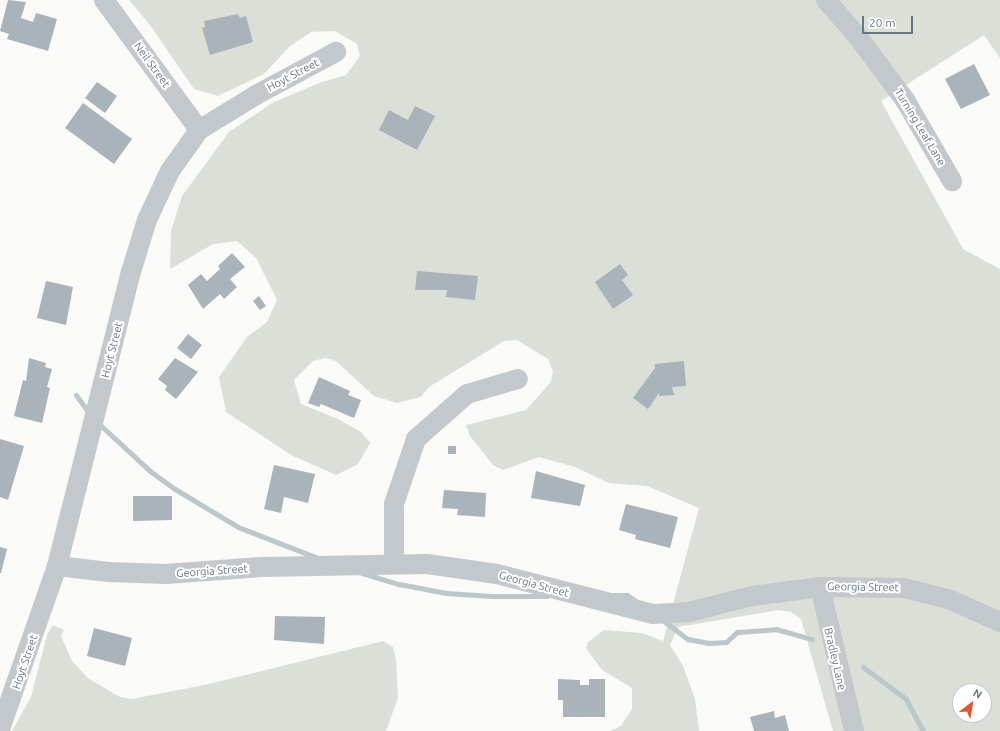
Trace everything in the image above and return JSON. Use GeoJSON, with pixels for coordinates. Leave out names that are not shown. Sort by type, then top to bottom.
{"type":"FeatureCollection","features":[{"type":"Feature","properties":{"kind":"street","name":"Neil Street"},"geometry":{"type":"LineString","coordinates":[[104,0],[199,130]]}},
{"type":"Feature","properties":{"kind":"street","name":"Turning Leaf Lane"},"geometry":{"type":"LineString","coordinates":[[826,0],[858,38],[905,100],[952,181]]}},
{"type":"Feature","properties":{"kind":"street","name":"Hoyt Street"},"geometry":{"type":"LineString","coordinates":[[0,729],[58,566],[146,220],[170,172],[199,130],[256,94],[336,52]]}},
{"type":"Feature","properties":{"kind":"street"},"geometry":{"type":"LineString","coordinates":[[394,564],[394,504],[416,439],[468,394],[518,379]]}},
{"type":"Feature","properties":{"kind":"street","name":"Georgia Street"},"geometry":{"type":"LineString","coordinates":[[58,566],[109,572],[166,574],[262,567],[427,564],[496,574],[653,614],[689,612],[752,596],[820,587],[904,588],[951,600],[1000,622]]}},
{"type":"Feature","properties":{"kind":"street","name":"Bradley Lane"},"geometry":{"type":"LineString","coordinates":[[820,587],[854,731]]}},
{"type":"Feature","properties":{"kind":"shaded area"},"geometry":{"type":"Polygon","coordinates":[[[129,0],[1000,0],[1000,58],[984,35],[881,101],[963,249],[1000,269],[1000,731],[833,731],[801,619],[791,612],[778,610],[678,627],[670,645],[683,666],[695,699],[699,731],[610,731],[621,726],[632,709],[632,688],[602,670],[586,648],[588,642],[604,630],[642,633],[663,641],[699,508],[647,486],[609,483],[575,467],[539,457],[503,470],[493,465],[470,436],[466,425],[526,410],[551,382],[553,371],[548,359],[517,340],[504,341],[429,387],[421,397],[397,403],[374,396],[336,361],[325,358],[313,361],[294,380],[301,404],[338,419],[361,432],[370,443],[358,464],[336,475],[291,455],[226,412],[219,377],[247,337],[267,322],[277,300],[256,258],[237,241],[213,244],[170,269],[171,231],[182,196],[229,132],[272,103],[319,83],[346,75],[360,56],[357,44],[335,31],[311,32],[290,46],[264,74],[218,96],[194,89],[150,25],[129,0]]]}},
{"type":"Feature","properties":{"kind":"shaded area"},"geometry":{"type":"Polygon","coordinates":[[[53,625],[64,630],[61,636],[72,661],[89,679],[120,697],[132,699],[209,684],[383,641],[393,647],[396,660],[398,698],[386,731],[12,731],[31,697],[47,635],[53,625]]]}},
{"type":"Feature","properties":{"kind":"building"},"geometry":{"type":"Polygon","coordinates":[[[8,0],[26,2],[21,18],[33,22],[36,13],[57,19],[48,51],[7,39],[9,34],[0,31],[8,0]]]}},
{"type":"Feature","properties":{"kind":"building"},"geometry":{"type":"Polygon","coordinates":[[[238,14],[240,18],[246,16],[253,42],[210,55],[202,28],[205,27],[204,21],[238,14]]]}},
{"type":"Feature","properties":{"kind":"building"},"geometry":{"type":"Polygon","coordinates":[[[974,64],[990,95],[961,109],[945,79],[974,64]]]}},
{"type":"Feature","properties":{"kind":"building"},"geometry":{"type":"Polygon","coordinates":[[[97,82],[117,96],[105,113],[85,98],[97,82]]]}},
{"type":"Feature","properties":{"kind":"building"},"geometry":{"type":"Polygon","coordinates":[[[83,103],[132,139],[114,164],[65,128],[83,103]]]}},
{"type":"Feature","properties":{"kind":"building"},"geometry":{"type":"Polygon","coordinates":[[[415,106],[435,116],[417,150],[379,130],[389,110],[408,120],[415,106]]]}},
{"type":"Feature","properties":{"kind":"building"},"geometry":{"type":"Polygon","coordinates":[[[232,253],[245,267],[230,279],[237,287],[224,299],[220,294],[203,309],[188,285],[201,274],[207,281],[220,269],[218,266],[232,253]]]}},
{"type":"Feature","properties":{"kind":"building"},"geometry":{"type":"Polygon","coordinates":[[[620,264],[628,275],[622,280],[633,295],[613,309],[595,282],[620,264]]]}},
{"type":"Feature","properties":{"kind":"building"},"geometry":{"type":"Polygon","coordinates":[[[417,271],[478,276],[475,300],[446,297],[447,290],[415,290],[417,271]]]}},
{"type":"Feature","properties":{"kind":"building"},"geometry":{"type":"Polygon","coordinates":[[[46,281],[73,287],[66,325],[37,318],[46,281]]]}},
{"type":"Feature","properties":{"kind":"building"},"geometry":{"type":"Polygon","coordinates":[[[259,296],[266,306],[260,310],[253,301],[259,296]]]}},
{"type":"Feature","properties":{"kind":"building"},"geometry":{"type":"Polygon","coordinates":[[[188,334],[202,345],[191,359],[177,348],[188,334]]]}},
{"type":"Feature","properties":{"kind":"building"},"geometry":{"type":"Polygon","coordinates":[[[29,358],[46,363],[45,367],[52,369],[47,387],[50,388],[42,423],[14,416],[23,380],[26,381],[29,358]]]}},
{"type":"Feature","properties":{"kind":"building"},"geometry":{"type":"Polygon","coordinates":[[[175,358],[198,372],[176,399],[165,390],[167,386],[158,379],[175,358]]]}},
{"type":"Feature","properties":{"kind":"building"},"geometry":{"type":"Polygon","coordinates":[[[684,361],[686,386],[672,387],[674,395],[659,396],[659,393],[648,409],[633,398],[655,368],[655,364],[684,361]]]}},
{"type":"Feature","properties":{"kind":"building"},"geometry":{"type":"Polygon","coordinates":[[[319,377],[350,391],[348,395],[361,400],[354,418],[321,404],[319,407],[308,403],[319,377]]]}},
{"type":"Feature","properties":{"kind":"building"},"geometry":{"type":"Polygon","coordinates":[[[0,439],[24,446],[8,500],[0,497],[0,439]]]}},
{"type":"Feature","properties":{"kind":"building"},"geometry":{"type":"Polygon","coordinates":[[[448,446],[456,446],[456,454],[448,454],[448,446]]]}},
{"type":"Feature","properties":{"kind":"building"},"geometry":{"type":"Polygon","coordinates":[[[274,465],[315,474],[308,503],[284,497],[281,513],[264,509],[274,465]]]}},
{"type":"Feature","properties":{"kind":"building"},"geometry":{"type":"Polygon","coordinates":[[[536,471],[585,485],[580,506],[531,498],[536,471]]]}},
{"type":"Feature","properties":{"kind":"building"},"geometry":{"type":"Polygon","coordinates":[[[444,490],[486,493],[485,517],[457,515],[458,509],[442,508],[444,490]]]}},
{"type":"Feature","properties":{"kind":"building"},"geometry":{"type":"Polygon","coordinates":[[[133,496],[172,496],[172,520],[133,521],[133,496]]]}},
{"type":"Feature","properties":{"kind":"building"},"geometry":{"type":"Polygon","coordinates":[[[626,504],[678,517],[670,548],[635,539],[636,535],[619,530],[626,504]]]}},
{"type":"Feature","properties":{"kind":"building"},"geometry":{"type":"Polygon","coordinates":[[[0,547],[7,549],[1,573],[0,573],[0,547]]]}},
{"type":"Feature","properties":{"kind":"building"},"geometry":{"type":"Polygon","coordinates":[[[275,616],[325,617],[324,644],[274,640],[275,616]]]}},
{"type":"Feature","properties":{"kind":"building"},"geometry":{"type":"Polygon","coordinates":[[[94,628],[132,638],[125,666],[87,656],[94,628]]]}},
{"type":"Feature","properties":{"kind":"building"},"geometry":{"type":"Polygon","coordinates":[[[558,679],[580,680],[580,685],[589,685],[589,679],[605,679],[605,717],[563,717],[563,700],[558,700],[558,679]]]}},
{"type":"Feature","properties":{"kind":"building"},"geometry":{"type":"Polygon","coordinates":[[[774,711],[775,718],[785,715],[789,731],[754,731],[750,717],[774,711]]]}},
{"type":"Feature","properties":{"kind":"waterway"},"geometry":{"type":"LineString","coordinates":[[76,395],[90,414]]}},
{"type":"Feature","properties":{"kind":"waterway"},"geometry":{"type":"LineString","coordinates":[[98,423],[150,471],[175,489],[238,527],[318,558]]}},
{"type":"Feature","properties":{"kind":"waterway"},"geometry":{"type":"LineString","coordinates":[[362,573],[399,584],[446,593],[491,596],[547,596]]}},
{"type":"Feature","properties":{"kind":"waterway"},"geometry":{"type":"LineString","coordinates":[[611,595],[627,595],[637,602]]}},
{"type":"Feature","properties":{"kind":"waterway"},"geometry":{"type":"LineString","coordinates":[[661,619],[688,639],[708,643],[726,642],[737,632],[776,629],[812,639]]}},
{"type":"Feature","properties":{"kind":"waterway"},"geometry":{"type":"LineString","coordinates":[[863,667],[906,699],[923,731]]}}]}
